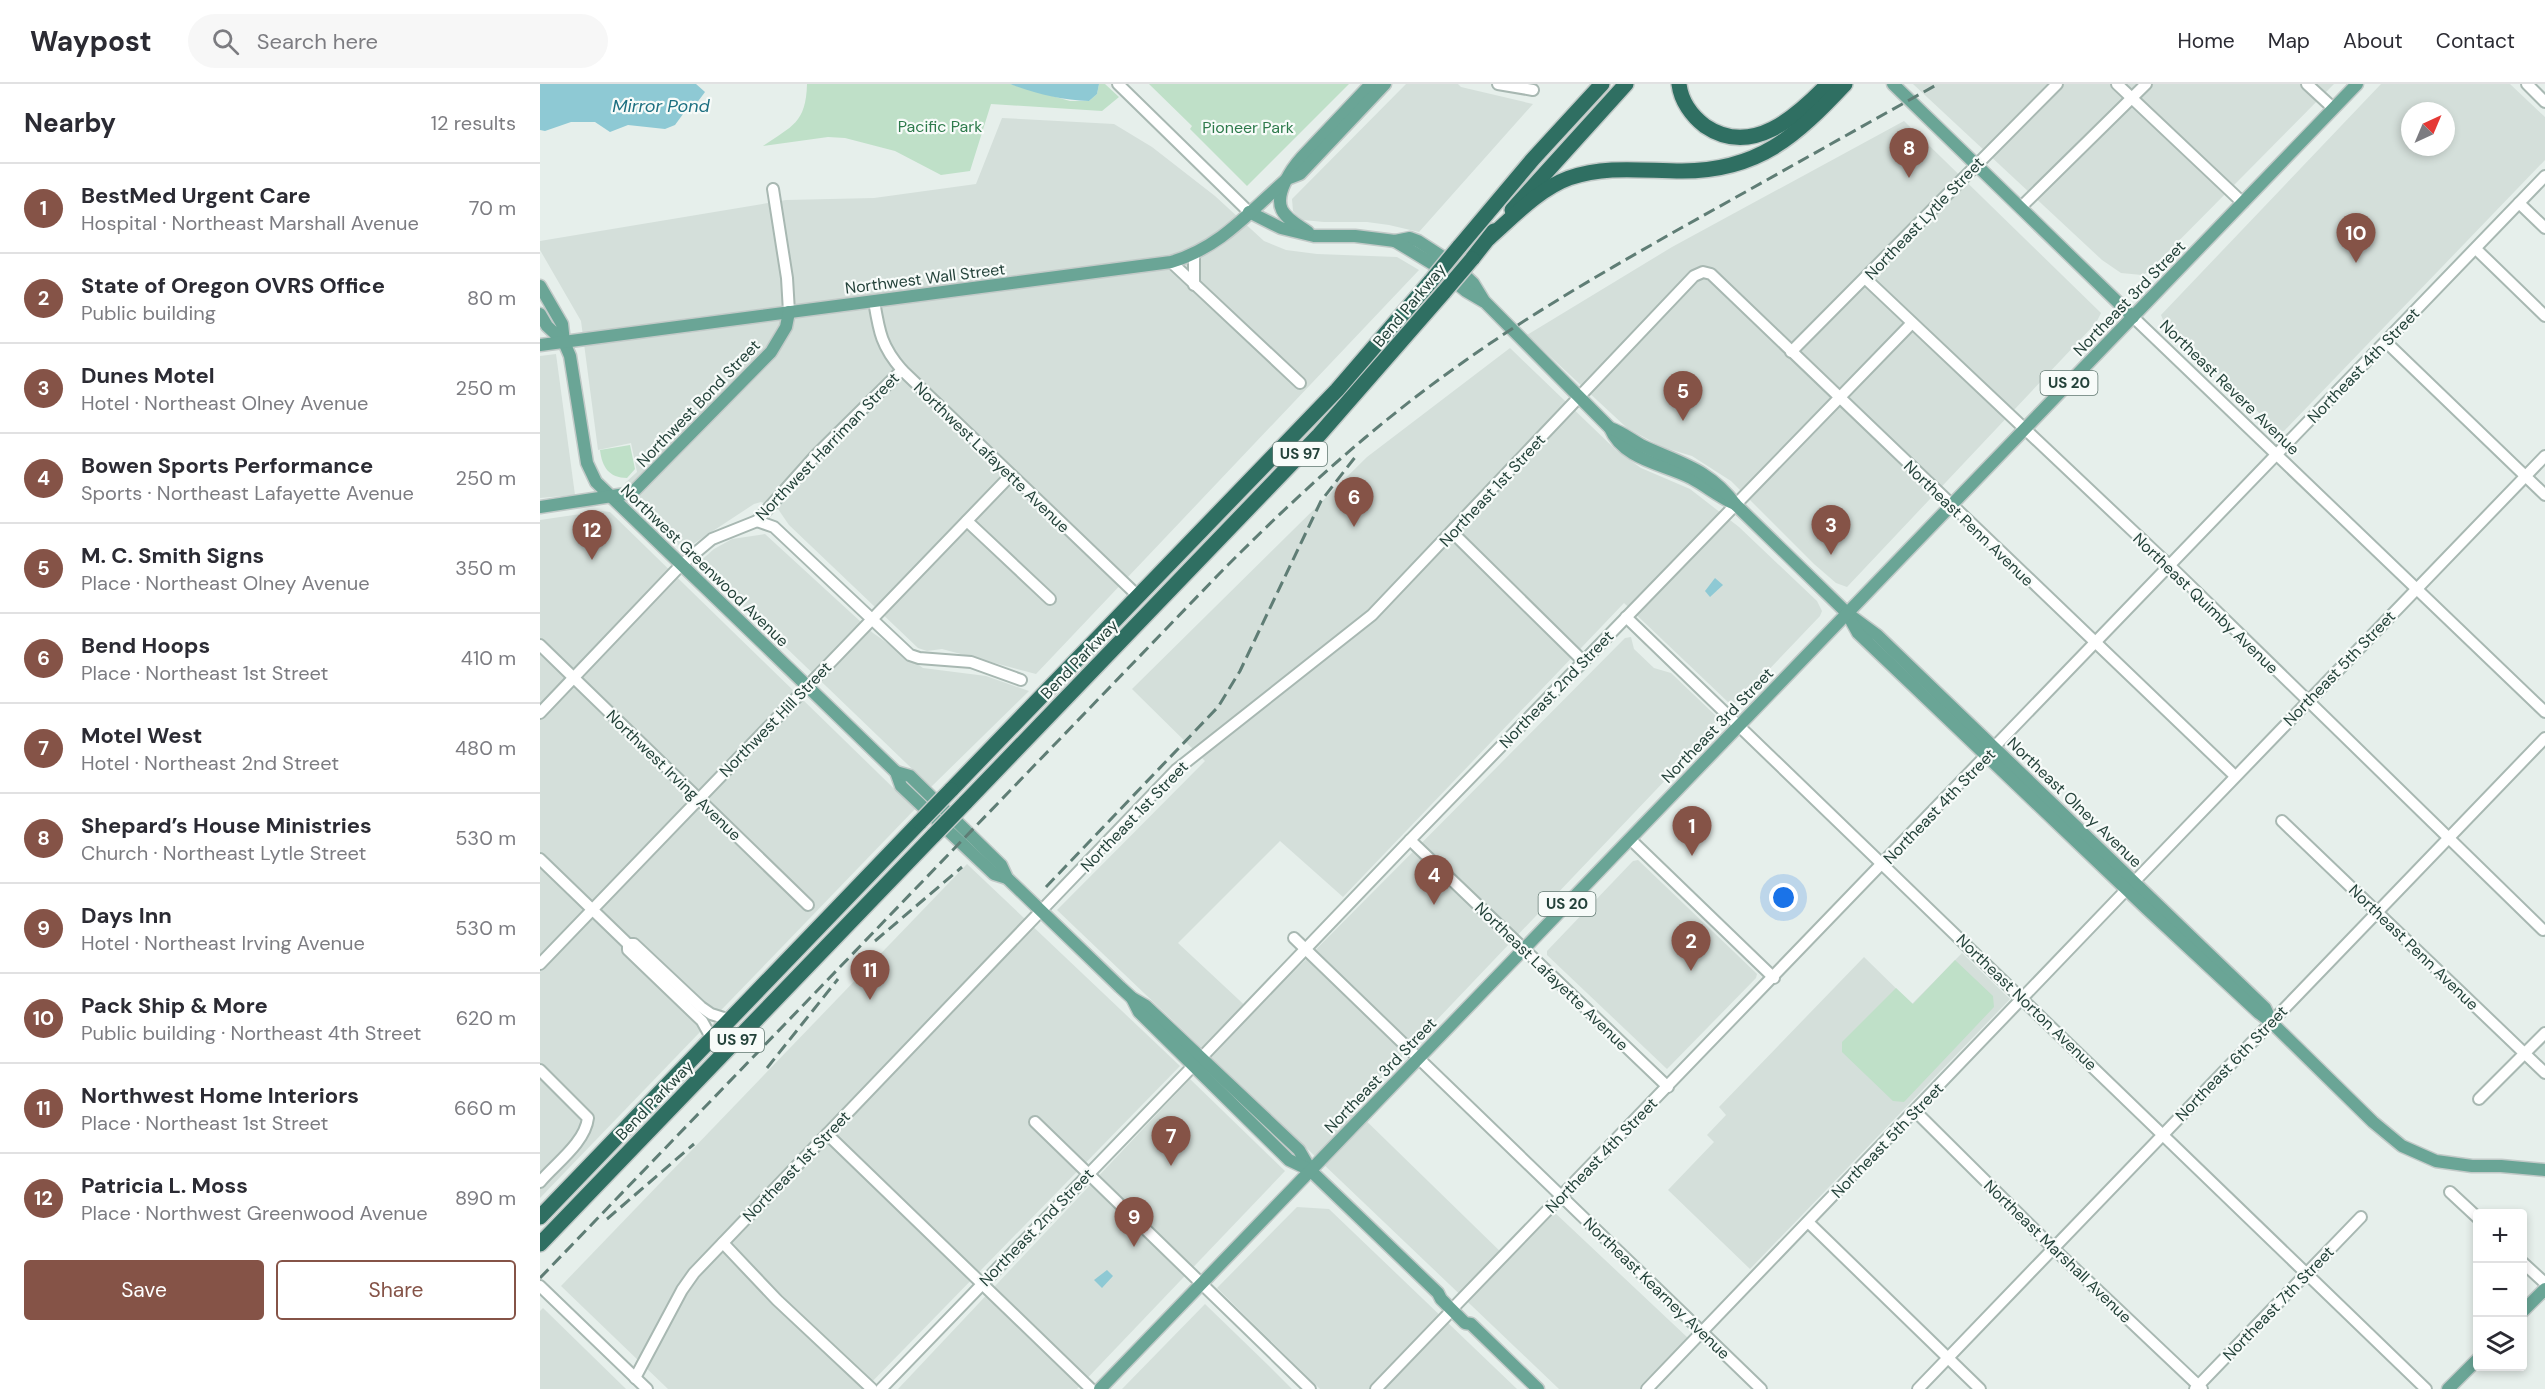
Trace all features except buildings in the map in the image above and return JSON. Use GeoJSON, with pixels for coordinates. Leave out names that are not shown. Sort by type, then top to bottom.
{"type":"FeatureCollection","features":[{"type":"Feature","properties":{"kind":"highway","name":"Bend Parkway"},"geometry":{"type":"LineString","coordinates":[[540,1217],[1337,390],[1442,272],[1459,247],[1528,165],[1602,84]]}},
{"type":"Feature","properties":{"kind":"highway","name":"Bend Parkway"},"geometry":{"type":"LineString","coordinates":[[540,1244],[1310,443],[1375,373],[1529,189],[1626,84]]}},
{"type":"Feature","properties":{"kind":"highway"},"geometry":{"type":"LineString","coordinates":[[1679,84],[1686,105],[1697,120],[1714,132],[1731,137],[1742,137],[1770,132],[1788,122],[1828,84]]}},
{"type":"Feature","properties":{"kind":"highway"},"geometry":{"type":"LineString","coordinates":[[1489,238],[1551,188],[1567,179],[1589,172],[1613,168],[1683,171],[1715,169],[1742,163],[1765,153],[1806,126],[1845,84]]}},
{"type":"Feature","properties":{"kind":"main road","name":"Northwest Wall Street"},"geometry":{"type":"LineString","coordinates":[[1287,179],[1300,174],[1385,84]]}},
{"type":"Feature","properties":{"kind":"main road","name":"Northeast Revere Avenue"},"geometry":{"type":"LineString","coordinates":[[1893,84],[2133,317]]}},
{"type":"Feature","properties":{"kind":"main road","name":"Northeast 3rd Street"},"geometry":{"type":"LineString","coordinates":[[1100,1389],[2357,84]]}},
{"type":"Feature","properties":{"kind":"main road","name":"Northwest Wall Street"},"geometry":{"type":"LineString","coordinates":[[540,345],[1171,262],[1194,255],[1219,241],[1287,179],[1302,157],[1369,86]]}},
{"type":"Feature","properties":{"kind":"main road"},"geometry":{"type":"LineString","coordinates":[[1351,120],[1350,114],[1363,99],[1369,86]]}},
{"type":"Feature","properties":{"kind":"main road"},"geometry":{"type":"LineString","coordinates":[[1287,179],[1280,202],[1282,210],[1314,236]]}},
{"type":"Feature","properties":{"kind":"main road"},"geometry":{"type":"LineString","coordinates":[[1249,212],[1281,228],[1314,236]]}},
{"type":"Feature","properties":{"kind":"main road","name":"Northeast Olney Avenue"},"geometry":{"type":"LineString","coordinates":[[1314,236],[1354,236],[1395,241],[1433,264],[1466,291],[1484,301],[1610,428],[1615,440],[1633,453],[1691,478],[1736,505],[1847,613],[1858,633],[1991,752],[2130,886],[2265,1008],[2271,1022],[2373,1122],[2402,1146],[2436,1161],[2472,1166],[2545,1170]]}},
{"type":"Feature","properties":{"kind":"main road","name":"Northwest Greenwood Avenue"},"geometry":{"type":"LineString","coordinates":[[540,286],[562,324],[564,342],[570,356],[587,463],[596,482],[896,772],[901,786],[954,828],[994,874],[1007,878],[1132,998],[1146,1006],[1197,1062],[1299,1150],[1311,1171],[1438,1293],[1441,1299],[1470,1318],[1471,1324],[1538,1389]]}},
{"type":"Feature","properties":{"kind":"main road","name":"Northwest Bond Street"},"geometry":{"type":"LineString","coordinates":[[540,507],[632,494],[780,340],[789,312]]}},
{"type":"Feature","properties":{"kind":"main road"},"geometry":{"type":"LineString","coordinates":[[540,314],[547,326],[564,342]]}},
{"type":"Feature","properties":{"kind":"main road"},"geometry":{"type":"LineString","coordinates":[[2527,1308],[2545,1289]]}},
{"type":"Feature","properties":{"kind":"main road"},"geometry":{"type":"LineString","coordinates":[[2448,1389],[2473,1364]]}},
{"type":"Feature","properties":{"kind":"street"},"geometry":{"type":"LineString","coordinates":[[1118,84],[1249,212]]}},
{"type":"Feature","properties":{"kind":"street"},"geometry":{"type":"LineString","coordinates":[[1498,84],[1533,90]]}},
{"type":"Feature","properties":{"kind":"street","name":"Northeast Lytle Street"},"geometry":{"type":"LineString","coordinates":[[1791,352],[2057,84]]}},
{"type":"Feature","properties":{"kind":"street"},"geometry":{"type":"LineString","coordinates":[[2117,84],[2243,203]]}},
{"type":"Feature","properties":{"kind":"street"},"geometry":{"type":"LineString","coordinates":[[2021,207],[2146,84]]}},
{"type":"Feature","properties":{"kind":"street"},"geometry":{"type":"LineString","coordinates":[[2307,84],[2333,108]]}},
{"type":"Feature","properties":{"kind":"street"},"geometry":{"type":"LineString","coordinates":[[2527,84],[2545,102]]}},
{"type":"Feature","properties":{"kind":"street","name":"Northeast 4th Street"},"geometry":{"type":"LineString","coordinates":[[1376,1389],[2545,176]]}},
{"type":"Feature","properties":{"kind":"street"},"geometry":{"type":"LineString","coordinates":[[773,189],[789,312]]}},
{"type":"Feature","properties":{"kind":"street"},"geometry":{"type":"LineString","coordinates":[[2519,203],[2545,228]]}},
{"type":"Feature","properties":{"kind":"street"},"geometry":{"type":"LineString","coordinates":[[2476,249],[2545,316]]}},
{"type":"Feature","properties":{"kind":"street"},"geometry":{"type":"LineString","coordinates":[[1194,255],[1194,285]]}},
{"type":"Feature","properties":{"kind":"street"},"geometry":{"type":"LineString","coordinates":[[1171,262],[1300,383]]}},
{"type":"Feature","properties":{"kind":"street","name":"Northeast Penn Avenue"},"geometry":{"type":"LineString","coordinates":[[1703,272],[1711,274],[2235,776]]}},
{"type":"Feature","properties":{"kind":"street","name":"Northeast 1st Street"},"geometry":{"type":"LineString","coordinates":[[635,1378],[682,1290],[723,1242],[1176,770],[1354,631],[1452,532],[1694,276],[1703,272]]}},
{"type":"Feature","properties":{"kind":"street","name":"Northeast Quimby Avenue"},"geometry":{"type":"LineString","coordinates":[[1866,278],[2170,566],[2543,930]]}},
{"type":"Feature","properties":{"kind":"street","name":"Northwest Lafayette Avenue"},"geometry":{"type":"LineString","coordinates":[[874,301],[887,353],[902,370],[1138,596]]}},
{"type":"Feature","properties":{"kind":"street","name":"Northeast Revere Avenue"},"geometry":{"type":"LineString","coordinates":[[2133,317],[2545,712]]}},
{"type":"Feature","properties":{"kind":"street","name":"Northeast 2nd Street"},"geometry":{"type":"LineString","coordinates":[[881,1389],[1912,323]]}},
{"type":"Feature","properties":{"kind":"street"},"geometry":{"type":"LineString","coordinates":[[2386,342],[2545,495]]}},
{"type":"Feature","properties":{"kind":"street","name":"Northwest Harriman Street"},"geometry":{"type":"LineString","coordinates":[[540,713],[681,566],[712,539],[757,521],[810,463],[902,370]]}},
{"type":"Feature","properties":{"kind":"street","name":"Northeast 5th Street"},"geometry":{"type":"LineString","coordinates":[[1647,1389],[2545,456]]}},
{"type":"Feature","properties":{"kind":"street","name":"Northwest Hill Street"},"geometry":{"type":"LineString","coordinates":[[540,963],[1011,475]]}},
{"type":"Feature","properties":{"kind":"street"},"geometry":{"type":"LineString","coordinates":[[757,521],[774,527],[910,655],[919,658],[971,662],[1021,680]]}},
{"type":"Feature","properties":{"kind":"street"},"geometry":{"type":"LineString","coordinates":[[967,521],[1050,599]]}},
{"type":"Feature","properties":{"kind":"street"},"geometry":{"type":"LineString","coordinates":[[1452,532],[1583,662]]}},
{"type":"Feature","properties":{"kind":"street","name":"Northeast Norton Avenue"},"geometry":{"type":"LineString","coordinates":[[1626,617],[2426,1389]]}},
{"type":"Feature","properties":{"kind":"street","name":"Northwest Irving Avenue"},"geometry":{"type":"LineString","coordinates":[[540,645],[808,905]]}},
{"type":"Feature","properties":{"kind":"street","name":"Northeast 6th Street"},"geometry":{"type":"LineString","coordinates":[[1918,1389],[2545,738]]}},
{"type":"Feature","properties":{"kind":"street","name":"Northeast Penn Avenue"},"geometry":{"type":"LineString","coordinates":[[2282,821],[2545,1073]]}},
{"type":"Feature","properties":{"kind":"street"},"geometry":{"type":"LineString","coordinates":[[1630,839],[1774,978]]}},
{"type":"Feature","properties":{"kind":"street","name":"Northeast Lafayette Avenue"},"geometry":{"type":"LineString","coordinates":[[1410,840],[1668,1087]]}},
{"type":"Feature","properties":{"kind":"street"},"geometry":{"type":"LineString","coordinates":[[540,859],[628,944],[634,944],[701,1007],[711,1014],[730,1020]]}},
{"type":"Feature","properties":{"kind":"street","name":"Northeast Kearney Avenue"},"geometry":{"type":"LineString","coordinates":[[1294,938],[1761,1389]]}},
{"type":"Feature","properties":{"kind":"street"},"geometry":{"type":"LineString","coordinates":[[628,944],[628,950],[702,1021],[712,1040]]}},
{"type":"Feature","properties":{"kind":"street"},"geometry":{"type":"LineString","coordinates":[[2479,1100],[2545,1033]]}},
{"type":"Feature","properties":{"kind":"street"},"geometry":{"type":"LineString","coordinates":[[540,1070],[588,1118],[588,1126],[575,1144],[540,1182]]}},
{"type":"Feature","properties":{"kind":"street","name":"Northeast Marshall Avenue"},"geometry":{"type":"LineString","coordinates":[[1915,1111],[2198,1388]]}},
{"type":"Feature","properties":{"kind":"street"},"geometry":{"type":"LineString","coordinates":[[1035,1122],[1310,1389]]}},
{"type":"Feature","properties":{"kind":"street"},"geometry":{"type":"LineString","coordinates":[[827,1134],[1091,1389]]}},
{"type":"Feature","properties":{"kind":"street"},"geometry":{"type":"LineString","coordinates":[[2450,1192],[2473,1213]]}},
{"type":"Feature","properties":{"kind":"street","name":"Northeast 7th Street"},"geometry":{"type":"LineString","coordinates":[[2198,1388],[2361,1216]]}},
{"type":"Feature","properties":{"kind":"street"},"geometry":{"type":"LineString","coordinates":[[1808,1222],[1980,1389]]}},
{"type":"Feature","properties":{"kind":"street"},"geometry":{"type":"LineString","coordinates":[[723,1242],[777,1300],[872,1389]]}},
{"type":"Feature","properties":{"kind":"street"},"geometry":{"type":"LineString","coordinates":[[2524,1263],[2545,1283]]}},
{"type":"Feature","properties":{"kind":"street"},"geometry":{"type":"LineString","coordinates":[[540,1286],[647,1389]]}},
{"type":"Feature","properties":{"kind":"shaded area"},"geometry":{"type":"Polygon","coordinates":[[[1406,84],[1458,84],[1461,87],[1533,104],[1419,232],[1367,222],[1303,220],[1297,216],[1293,211],[1292,199],[1406,84]]]}},
{"type":"Feature","properties":{"kind":"shaded area"},"geometry":{"type":"Polygon","coordinates":[[[1913,84],[2334,84],[2148,272],[2142,275],[2121,273],[2102,260],[1913,84]]]}},
{"type":"Feature","properties":{"kind":"shaded area"},"geometry":{"type":"Polygon","coordinates":[[[2381,84],[2510,84],[2545,117],[2545,160],[2284,431],[2278,431],[2164,322],[2161,315],[2381,84]]]}},
{"type":"Feature","properties":{"kind":"shaded area"},"geometry":{"type":"Polygon","coordinates":[[[1002,118],[1114,124],[1152,147],[1215,196],[1264,241],[1286,250],[1317,254],[1397,257],[1419,270],[1036,674],[942,649],[927,651],[918,648],[789,525],[778,509],[761,502],[754,504],[684,550],[663,531],[625,483],[637,472],[631,443],[598,450],[581,321],[540,250],[540,241],[786,200],[874,198],[976,184],[1002,118]]]}},
{"type":"Feature","properties":{"kind":"shaded area"},"geometry":{"type":"Polygon","coordinates":[[[1904,121],[2101,313],[2096,323],[1847,587],[1836,583],[1814,564],[1731,481],[1692,456],[1662,447],[1627,428],[1527,335],[1672,247],[1904,121]]]}},
{"type":"Feature","properties":{"kind":"shaded area"},"geometry":{"type":"Polygon","coordinates":[[[1510,348],[1616,450],[1641,468],[1690,489],[1739,527],[1817,601],[1822,611],[1820,616],[1738,702],[1729,703],[1624,603],[1343,897],[1280,841],[1178,943],[1253,1013],[1625,638],[1631,637],[1634,649],[1654,668],[1671,673],[1716,716],[1716,721],[1711,727],[1713,730],[1353,1108],[1508,1259],[1553,1211],[1688,1338],[1641,1385],[1645,1389],[1559,1389],[1057,910],[1205,761],[1132,689],[1367,457],[1510,348]]]}},
{"type":"Feature","properties":{"kind":"shaded area"},"geometry":{"type":"Polygon","coordinates":[[[556,354],[575,495],[540,498],[540,356],[556,354]]]}},
{"type":"Feature","properties":{"kind":"shaded area"},"geometry":{"type":"Polygon","coordinates":[[[601,511],[610,512],[915,809],[540,1198],[540,520],[601,511]]]}},
{"type":"Feature","properties":{"kind":"shaded area"},"geometry":{"type":"Polygon","coordinates":[[[765,534],[873,633],[923,668],[986,676],[1029,691],[931,787],[698,563],[714,549],[732,539],[765,534]]]}},
{"type":"Feature","properties":{"kind":"shaded area"},"geometry":{"type":"Polygon","coordinates":[[[1638,860],[1757,974],[1756,978],[1667,1069],[1547,955],[1547,951],[1633,861],[1638,860]]]}},
{"type":"Feature","properties":{"kind":"shaded area"},"geometry":{"type":"Polygon","coordinates":[[[967,864],[1180,1066],[865,1389],[668,1389],[561,1286],[967,864]]]}},
{"type":"Feature","properties":{"kind":"shaded area"},"geometry":{"type":"Polygon","coordinates":[[[1962,953],[2010,999],[1750,1269],[1668,1190],[1714,1142],[1707,1135],[1726,1115],[1719,1107],[1864,957],[1912,1004],[1962,953]]]}},
{"type":"Feature","properties":{"kind":"shaded area"},"geometry":{"type":"Polygon","coordinates":[[[1190,1079],[1285,1171],[1077,1389],[898,1389],[1190,1079]]]}},
{"type":"Feature","properties":{"kind":"shaded area"},"geometry":{"type":"Polygon","coordinates":[[[1297,1207],[1329,1209],[1517,1389],[1320,1389],[1217,1288],[1297,1207]]]}},
{"type":"Feature","properties":{"kind":"shaded area"},"geometry":{"type":"Polygon","coordinates":[[[1205,1304],[1269,1366],[1292,1389],[1122,1389],[1205,1304]]]}},
{"type":"Feature","properties":{"kind":"shaded area"},"geometry":{"type":"Polygon","coordinates":[[[543,1308],[626,1389],[540,1389],[540,1311],[543,1308]]]}},
{"type":"Feature","properties":{"kind":"green space","name":"Pacific Park"},"geometry":{"type":"Polygon","coordinates":[[[807,84],[1010,84],[1070,101],[1089,101],[1097,94],[1099,84],[1105,84],[1119,97],[1102,111],[991,104],[970,171],[941,175],[895,151],[845,138],[828,137],[763,146],[789,128],[800,115],[804,107],[807,84]]]}},
{"type":"Feature","properties":{"kind":"green space","name":"Pioneer Park"},"geometry":{"type":"Polygon","coordinates":[[[1149,84],[1349,84],[1247,186],[1190,129],[1192,126],[1149,84]]]}},
{"type":"Feature","properties":{"kind":"green space"},"geometry":{"type":"Polygon","coordinates":[[[630,445],[635,469],[627,478],[611,474],[603,462],[600,450],[630,445]]]}},
{"type":"Feature","properties":{"kind":"green space"},"geometry":{"type":"Polygon","coordinates":[[[1955,960],[1993,996],[1994,1007],[1904,1102],[1893,1101],[1842,1052],[1842,1042],[1896,988],[1913,1004],[1955,960]]]}},
{"type":"Feature","properties":{"kind":"water","name":"Mirror Pond"},"geometry":{"type":"Polygon","coordinates":[[[540,84],[696,84],[705,92],[696,104],[686,110],[675,125],[665,129],[628,125],[610,132],[595,122],[571,122],[545,131],[540,130],[540,84]]]}},
{"type":"Feature","properties":{"kind":"water"},"geometry":{"type":"Polygon","coordinates":[[[1010,84],[1099,84],[1097,94],[1089,101],[1049,96],[1010,84]]]}},
{"type":"Feature","properties":{"kind":"water"},"geometry":{"type":"Polygon","coordinates":[[[1715,578],[1723,585],[1710,597],[1705,591],[1715,578]]]}},
{"type":"Feature","properties":{"kind":"water"},"geometry":{"type":"Polygon","coordinates":[[[1107,1270],[1113,1276],[1102,1288],[1094,1280],[1107,1270]]]}},
{"type":"Feature","properties":{"kind":"railway"},"geometry":{"type":"LineString","coordinates":[[540,1278],[1219,574],[1278,516],[1370,433],[1435,382],[1495,340],[1600,274],[1938,84]]}},
{"type":"Feature","properties":{"kind":"railway"},"geometry":{"type":"LineString","coordinates":[[1046,887],[1218,707],[1240,671],[1321,501],[1356,456]]}},
{"type":"Feature","properties":{"kind":"railway"},"geometry":{"type":"LineString","coordinates":[[875,941],[962,867]]}},
{"type":"Feature","properties":{"kind":"railway"},"geometry":{"type":"LineString","coordinates":[[767,1068],[838,979]]}},
{"type":"Feature","properties":{"kind":"railway"},"geometry":{"type":"LineString","coordinates":[[607,1219],[694,1144]]}},
{"type":"Feature","properties":{"kind":"place","name":"Shepard’s House Ministries"},"geometry":{"type":"Point","coordinates":[1909,178]}},
{"type":"Feature","properties":{"kind":"place","name":"Pack Ship & More"},"geometry":{"type":"Point","coordinates":[2356,263]}},
{"type":"Feature","properties":{"kind":"place","name":"M. C. Smith Signs"},"geometry":{"type":"Point","coordinates":[1683,421]}},
{"type":"Feature","properties":{"kind":"place","name":"Bend Hoops"},"geometry":{"type":"Point","coordinates":[1354,527]}},
{"type":"Feature","properties":{"kind":"place","name":"Dunes Motel"},"geometry":{"type":"Point","coordinates":[1831,555]}},
{"type":"Feature","properties":{"kind":"place","name":"Patricia L. Moss"},"geometry":{"type":"Point","coordinates":[592,560]}},
{"type":"Feature","properties":{"kind":"place","name":"BestMed Urgent Care"},"geometry":{"type":"Point","coordinates":[1692,856]}},
{"type":"Feature","properties":{"kind":"place","name":"Bowen Sports Performance"},"geometry":{"type":"Point","coordinates":[1434,905]}},
{"type":"Feature","properties":{"kind":"place","name":"State of Oregon OVRS Office"},"geometry":{"type":"Point","coordinates":[1691,971]}},
{"type":"Feature","properties":{"kind":"place","name":"Northwest Home Interiors"},"geometry":{"type":"Point","coordinates":[870,1000]}},
{"type":"Feature","properties":{"kind":"place","name":"Motel West"},"geometry":{"type":"Point","coordinates":[1171,1166]}},
{"type":"Feature","properties":{"kind":"place","name":"Days Inn"},"geometry":{"type":"Point","coordinates":[1134,1247]}}]}
